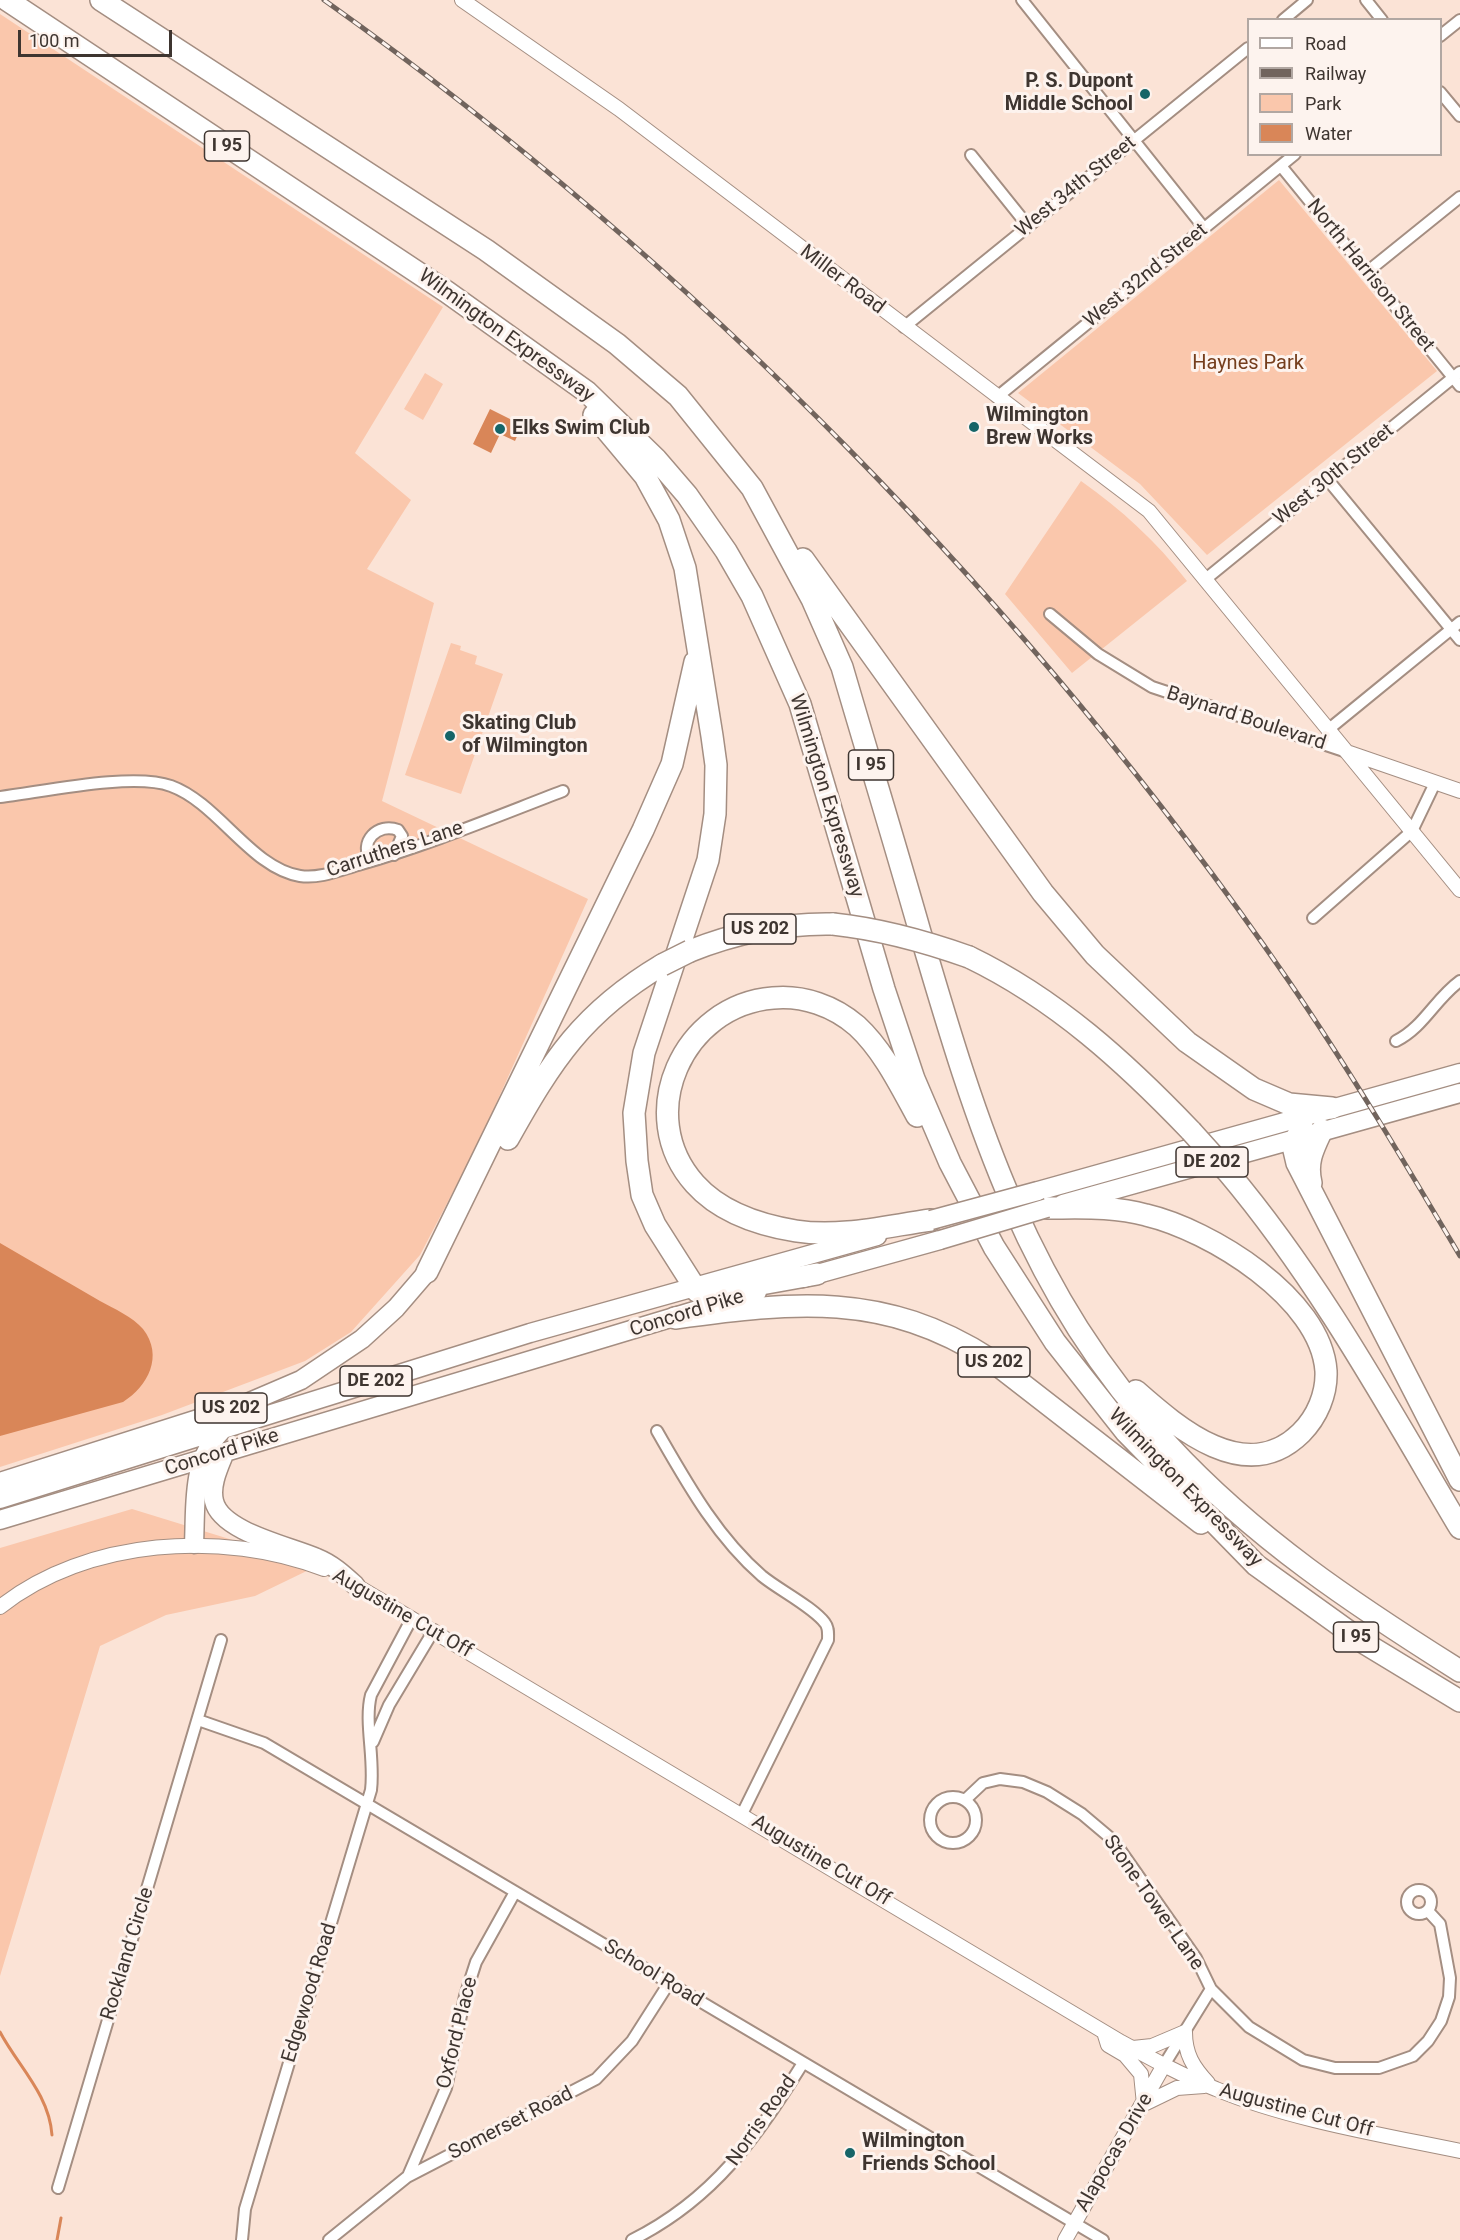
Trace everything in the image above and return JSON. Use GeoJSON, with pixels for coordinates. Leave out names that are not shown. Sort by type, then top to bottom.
{"type":"FeatureCollection","features":[{"type":"Feature","properties":{"kind":"highway","name":"Wilmington Expressway"},"geometry":{"type":"LineString","coordinates":[[7,0],[447,292],[587,392],[626,427],[687,495],[726,551],[747,587],[801,704],[884,989],[914,1079],[966,1195],[994,1247],[1055,1342],[1126,1432],[1256,1565],[1366,1644],[1460,1701]]}},
{"type":"Feature","properties":{"kind":"highway","name":"Wilmington Expressway"},"geometry":{"type":"LineString","coordinates":[[101,0],[479,245],[567,306],[678,396],[752,488],[812,599],[842,667],[973,1109],[1003,1186],[1030,1246],[1072,1320],[1107,1371],[1161,1438],[1194,1472],[1264,1536],[1348,1599],[1460,1671]]}},
{"type":"Feature","properties":{"kind":"highway"},"geometry":{"type":"LineString","coordinates":[[447,292],[476,322],[567,389],[606,426],[645,476],[669,520],[685,568],[716,765],[715,814],[708,861],[644,1053],[634,1113],[642,1195],[655,1225],[697,1292],[711,1293],[817,1274]]}},
{"type":"Feature","properties":{"kind":"highway"},"geometry":{"type":"LineString","coordinates":[[752,488],[1043,893],[1095,955],[1187,1042],[1254,1089],[1289,1104],[1332,1108]]}},
{"type":"Feature","properties":{"kind":"highway"},"geometry":{"type":"LineString","coordinates":[[427,1272],[633,852],[672,764],[698,644]]}},
{"type":"Feature","properties":{"kind":"highway","name":"US 202"},"geometry":{"type":"LineString","coordinates":[[427,1272],[465,1219],[537,1087],[576,1032],[614,995],[662,965],[690,951],[752,930],[806,924],[833,924],[898,935],[930,943],[969,957],[1017,983],[1079,1026],[1135,1074],[1191,1131],[1279,1235],[1327,1304],[1460,1528]]}},
{"type":"Feature","properties":{"kind":"highway"},"geometry":{"type":"LineString","coordinates":[[935,1230],[814,1233],[749,1220],[715,1202],[687,1174],[676,1150],[670,1128],[669,1097],[672,1081],[690,1044],[705,1026],[726,1012],[769,998],[812,1001],[834,1010],[855,1024],[885,1061],[917,1115],[959,1201],[1034,1309]]}},
{"type":"Feature","properties":{"kind":"highway"},"geometry":{"type":"LineString","coordinates":[[1306,1132],[1293,1146],[1297,1163],[1460,1480]]}},
{"type":"Feature","properties":{"kind":"highway"},"geometry":{"type":"LineString","coordinates":[[1030,1246],[1127,1384],[1173,1424],[1192,1437],[1211,1447],[1245,1453],[1261,1453],[1273,1450],[1297,1437],[1316,1413],[1322,1401],[1325,1377],[1319,1347],[1300,1315],[1282,1292],[1250,1264],[1210,1239],[1147,1215],[1043,1199]]}},
{"type":"Feature","properties":{"kind":"highway","name":"US 202"},"geometry":{"type":"LineString","coordinates":[[675,1318],[758,1306],[818,1304],[848,1306],[894,1316],[953,1338],[1009,1373],[1124,1466],[1256,1565]]}},
{"type":"Feature","properties":{"kind":"main road","name":"DE 202"},"geometry":{"type":"LineString","coordinates":[[1371,1107],[1460,1073]]}},
{"type":"Feature","properties":{"kind":"main road"},"geometry":{"type":"LineString","coordinates":[[1306,1132],[1460,1083]]}},
{"type":"Feature","properties":{"kind":"main road","name":"DE 202"},"geometry":{"type":"LineString","coordinates":[[1371,1107],[1460,1093]]}},
{"type":"Feature","properties":{"kind":"main road","name":"Concord Pike"},"geometry":{"type":"LineString","coordinates":[[0,1499],[552,1326],[693,1287],[935,1230],[1043,1199],[1332,1108],[1371,1107]]}},
{"type":"Feature","properties":{"kind":"main road","name":"Concord Pike"},"geometry":{"type":"LineString","coordinates":[[1043,1199],[1179,1171],[1306,1132],[1371,1107]]}},
{"type":"Feature","properties":{"kind":"main road","name":"Concord Pike"},"geometry":{"type":"LineString","coordinates":[[0,1520],[817,1274],[935,1230]]}},
{"type":"Feature","properties":{"kind":"main road","name":"US 202"},"geometry":{"type":"LineString","coordinates":[[0,1482],[245,1404],[301,1380],[362,1339],[396,1308],[427,1272]]}},
{"type":"Feature","properties":{"kind":"main road"},"geometry":{"type":"LineString","coordinates":[[194,1544],[198,1475],[202,1459],[207,1447],[223,1429]]}},
{"type":"Feature","properties":{"kind":"main road"},"geometry":{"type":"LineString","coordinates":[[225,1452],[213,1490],[214,1503],[222,1518],[236,1526],[334,1566],[355,1585]]}},
{"type":"Feature","properties":{"kind":"street","name":"Miller Road"},"geometry":{"type":"LineString","coordinates":[[462,0],[619,109],[904,327],[1140,502],[1207,578],[1460,890]]}},
{"type":"Feature","properties":{"kind":"street"},"geometry":{"type":"LineString","coordinates":[[1022,0],[1204,228]]}},
{"type":"Feature","properties":{"kind":"street"},"geometry":{"type":"LineString","coordinates":[[1285,18],[1307,0]]}},
{"type":"Feature","properties":{"kind":"street"},"geometry":{"type":"LineString","coordinates":[[1366,0],[1380,18]]}},
{"type":"Feature","properties":{"kind":"street"},"geometry":{"type":"LineString","coordinates":[[1442,34],[1460,20]]}},
{"type":"Feature","properties":{"kind":"street","name":"West 34th Street"},"geometry":{"type":"LineString","coordinates":[[904,327],[1247,49]]}},
{"type":"Feature","properties":{"kind":"street"},"geometry":{"type":"LineString","coordinates":[[1442,94],[1460,116]]}},
{"type":"Feature","properties":{"kind":"street"},"geometry":{"type":"LineString","coordinates":[[971,155],[1028,226]]}},
{"type":"Feature","properties":{"kind":"street","name":"West 32nd Street"},"geometry":{"type":"LineString","coordinates":[[997,397],[1293,156]]}},
{"type":"Feature","properties":{"kind":"street","name":"North Harrison Street"},"geometry":{"type":"LineString","coordinates":[[1281,166],[1458,379]]}},
{"type":"Feature","properties":{"kind":"street"},"geometry":{"type":"LineString","coordinates":[[1367,272],[1460,196]]}},
{"type":"Feature","properties":{"kind":"street","name":"West 30th Street"},"geometry":{"type":"LineString","coordinates":[[1207,578],[1458,379]]}},
{"type":"Feature","properties":{"kind":"street"},"geometry":{"type":"LineString","coordinates":[[1328,480],[1456,626],[1460,640]]}},
{"type":"Feature","properties":{"kind":"street","name":"Baynard Boulevard"},"geometry":{"type":"LineString","coordinates":[[1050,614],[1098,654],[1152,687],[1460,791]]}},
{"type":"Feature","properties":{"kind":"street"},"geometry":{"type":"LineString","coordinates":[[1329,729],[1456,626]]}},
{"type":"Feature","properties":{"kind":"street","name":"Carruthers Lane"},"geometry":{"type":"LineString","coordinates":[[0,797],[131,781],[161,783],[193,799],[268,861],[290,873],[314,876],[394,855],[562,791]]}},
{"type":"Feature","properties":{"kind":"street"},"geometry":{"type":"LineString","coordinates":[[1314,918],[1412,831],[1435,783]]}},
{"type":"Feature","properties":{"kind":"street"},"geometry":{"type":"LineString","coordinates":[[371,861],[367,854],[367,842],[375,832],[386,827],[398,830],[402,836],[394,855]]}},
{"type":"Feature","properties":{"kind":"street"},"geometry":{"type":"LineString","coordinates":[[1396,1041],[1413,1032],[1444,992],[1460,981]]}},
{"type":"Feature","properties":{"kind":"street"},"geometry":{"type":"LineString","coordinates":[[657,1431],[696,1498],[716,1526],[763,1576],[820,1617],[829,1631],[828,1640],[742,1814]]}},
{"type":"Feature","properties":{"kind":"street","name":"Augustine Cut Off"},"geometry":{"type":"LineString","coordinates":[[0,1606],[43,1581],[84,1564],[136,1549],[194,1544],[257,1551],[317,1566],[434,1630],[1104,2032],[1164,2065],[1211,2087],[1312,2118],[1460,2151]]}},
{"type":"Feature","properties":{"kind":"street","name":"Edgewood Road"},"geometry":{"type":"LineString","coordinates":[[242,2240],[245,2209],[373,1776],[368,1705],[371,1695],[412,1618]]}},
{"type":"Feature","properties":{"kind":"street","name":"Edgewood Road"},"geometry":{"type":"LineString","coordinates":[[372,1745],[389,1705],[434,1630]]}},
{"type":"Feature","properties":{"kind":"street","name":"Rockland Circle"},"geometry":{"type":"LineString","coordinates":[[58,2188],[220,1640]]}},
{"type":"Feature","properties":{"kind":"street","name":"School Road"},"geometry":{"type":"LineString","coordinates":[[198,1720],[264,1743],[1103,2240]]}},
{"type":"Feature","properties":{"kind":"street","name":"Stone Tower Lane"},"geometry":{"type":"LineString","coordinates":[[965,1800],[983,1784],[1000,1779],[1023,1782],[1047,1792],[1082,1814],[1114,1841],[1196,1958],[1211,1989],[1249,2027],[1303,2060],[1355,2069],[1379,2068],[1413,2056],[1428,2041],[1441,2021],[1449,1996],[1450,1978],[1440,1924],[1428,1911]]}},
{"type":"Feature","properties":{"kind":"street"},"geometry":{"type":"LineString","coordinates":[[945,1798],[965,1800],[976,1814],[974,1830],[963,1841],[943,1841],[931,1826],[933,1808],[945,1798]]}},
{"type":"Feature","properties":{"kind":"street","name":"Oxford Place"},"geometry":{"type":"LineString","coordinates":[[407,2177],[446,2088],[465,1996],[476,1962],[515,1892]]}},
{"type":"Feature","properties":{"kind":"street","name":"Somerset Road"},"geometry":{"type":"LineString","coordinates":[[329,2240],[407,2177],[596,2079],[632,2041],[669,1983]]}},
{"type":"Feature","properties":{"kind":"street","name":"Stone Tower Lane"},"geometry":{"type":"LineString","coordinates":[[1164,2065],[1211,1989]]}},
{"type":"Feature","properties":{"kind":"street"},"geometry":{"type":"LineString","coordinates":[[1104,2032],[1108,2045],[1125,2055],[1141,2074],[1144,2104],[1177,2088],[1196,2085],[1211,2087]]}},
{"type":"Feature","properties":{"kind":"street"},"geometry":{"type":"LineString","coordinates":[[1133,2049],[1152,2046],[1185,2032],[1185,2046],[1190,2062],[1211,2087]]}},
{"type":"Feature","properties":{"kind":"street","name":"Norris Road"},"geometry":{"type":"LineString","coordinates":[[632,2240],[682,2210],[733,2165],[757,2135],[803,2063]]}},
{"type":"Feature","properties":{"kind":"street","name":"Alapocas Drive"},"geometry":{"type":"LineString","coordinates":[[1065,2240],[1164,2065]]}},
{"type":"Feature","properties":{"kind":"green space"},"geometry":{"type":"Polygon","coordinates":[[[0,14],[443,307],[355,453],[411,500],[367,569],[434,603],[382,801],[588,899],[477,1146],[420,1255],[351,1332],[305,1361],[162,1415],[0,1467],[0,14]]]}},
{"type":"Feature","properties":{"kind":"green space","name":"Haynes Park"},"geometry":{"type":"Polygon","coordinates":[[[1279,180],[1437,371],[1207,555],[1140,484],[1018,393],[1279,180]]]}},
{"type":"Feature","properties":{"kind":"green space"},"geometry":{"type":"Polygon","coordinates":[[[425,373],[443,384],[423,420],[404,409],[425,373]]]}},
{"type":"Feature","properties":{"kind":"green space"},"geometry":{"type":"Polygon","coordinates":[[[1081,481],[1138,527],[1187,581],[1072,673],[1005,594],[1081,481]]]}},
{"type":"Feature","properties":{"kind":"green space","name":"Skating Club of Wilmington"},"geometry":{"type":"Polygon","coordinates":[[[451,643],[461,646],[460,650],[477,656],[475,664],[503,674],[461,794],[405,775],[451,643]]]}},
{"type":"Feature","properties":{"kind":"green space"},"geometry":{"type":"Polygon","coordinates":[[[132,1509],[317,1566],[255,1596],[166,1615],[100,1646],[0,1976],[0,1548],[132,1509]]]}},
{"type":"Feature","properties":{"kind":"water","name":"Elks Swim Club"},"geometry":{"type":"Polygon","coordinates":[[[490,409],[522,425],[515,441],[500,434],[491,453],[473,444],[490,409]]]}},
{"type":"Feature","properties":{"kind":"water"},"geometry":{"type":"Polygon","coordinates":[[[0,1243],[123,1313],[143,1329],[149,1339],[152,1360],[150,1370],[140,1388],[123,1402],[0,1436],[0,1243]]]}},
{"type":"Feature","properties":{"kind":"waterway"},"geometry":{"type":"LineString","coordinates":[[0,2032],[39,2093],[50,2120],[52,2135]]}},
{"type":"Feature","properties":{"kind":"waterway"},"geometry":{"type":"LineString","coordinates":[[57,2240],[61,2218]]}},
{"type":"Feature","properties":{"kind":"railway"},"geometry":{"type":"LineString","coordinates":[[324,0],[461,102],[594,211],[723,327],[848,448],[967,575],[1081,706],[1188,842],[1288,980],[1376,1116],[1460,1256]]}},
{"type":"Feature","properties":{"kind":"place","name":"P. S. Dupont Middle School"},"geometry":{"type":"Point","coordinates":[1145,94]}},
{"type":"Feature","properties":{"kind":"place","name":"Wilmington Brew Works"},"geometry":{"type":"Point","coordinates":[974,427]}},
{"type":"Feature","properties":{"kind":"place","name":"Elks Swim Club"},"geometry":{"type":"Point","coordinates":[500,429]}},
{"type":"Feature","properties":{"kind":"place","name":"Skating Club of Wilmington"},"geometry":{"type":"Point","coordinates":[450,736]}},
{"type":"Feature","properties":{"kind":"place","name":"Wilmington Friends School"},"geometry":{"type":"Point","coordinates":[850,2153]}}]}
